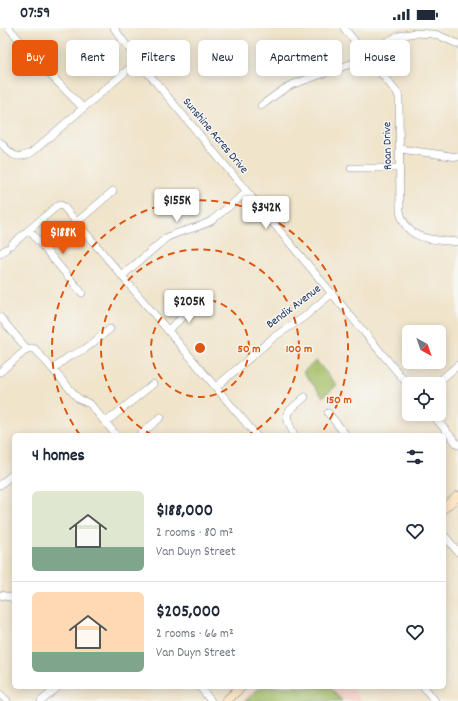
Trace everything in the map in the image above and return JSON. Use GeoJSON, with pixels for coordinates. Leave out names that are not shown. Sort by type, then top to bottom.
{"type":"FeatureCollection","features":[{"type":"Feature","properties":{"kind":"main road"},"geometry":{"type":"LineString","coordinates":[[446,506],[458,496]]}},
{"type":"Feature","properties":{"kind":"main road"},"geometry":{"type":"LineString","coordinates":[[226,701],[239,689]]}},
{"type":"Feature","properties":{"kind":"street"},"geometry":{"type":"LineString","coordinates":[[9,28],[40,64],[83,108]]}},
{"type":"Feature","properties":{"kind":"street","name":"Sunshine Acres Drive"},"geometry":{"type":"LineString","coordinates":[[114,28],[127,46]]}},
{"type":"Feature","properties":{"kind":"street","name":"Roan Drive"},"geometry":{"type":"LineString","coordinates":[[344,28],[354,40]]}},
{"type":"Feature","properties":{"kind":"street"},"geometry":{"type":"LineString","coordinates":[[390,40],[399,36],[415,33],[439,32],[458,44]]}},
{"type":"Feature","properties":{"kind":"street"},"geometry":{"type":"LineString","coordinates":[[261,106],[275,94],[287,87],[350,64]]}},
{"type":"Feature","properties":{"kind":"street"},"geometry":{"type":"LineString","coordinates":[[0,142],[8,152],[14,155],[20,157],[27,155],[34,151],[127,70]]}},
{"type":"Feature","properties":{"kind":"street","name":"Sunshine Acres Drive"},"geometry":{"type":"LineString","coordinates":[[150,76],[402,378]]}},
{"type":"Feature","properties":{"kind":"street","name":"Roan Drive"},"geometry":{"type":"LineString","coordinates":[[383,76],[398,94],[399,98],[400,211],[404,222],[414,234],[421,237],[458,242]]}},
{"type":"Feature","properties":{"kind":"street"},"geometry":{"type":"LineString","coordinates":[[400,149],[458,157]]}},
{"type":"Feature","properties":{"kind":"street"},"geometry":{"type":"LineString","coordinates":[[351,168],[400,168]]}},
{"type":"Feature","properties":{"kind":"street"},"geometry":{"type":"LineString","coordinates":[[77,222],[113,191]]}},
{"type":"Feature","properties":{"kind":"street"},"geometry":{"type":"LineString","coordinates":[[122,275],[166,238],[211,221],[247,192]]}},
{"type":"Feature","properties":{"kind":"street"},"geometry":{"type":"LineString","coordinates":[[0,254],[58,205],[65,208],[254,433]]}},
{"type":"Feature","properties":{"kind":"street"},"geometry":{"type":"LineString","coordinates":[[29,230],[82,293]]}},
{"type":"Feature","properties":{"kind":"street","name":"Bendix Avenue"},"geometry":{"type":"LineString","coordinates":[[216,387],[269,340],[304,317],[332,293]]}},
{"type":"Feature","properties":{"kind":"street"},"geometry":{"type":"LineString","coordinates":[[168,330],[199,303]]}},
{"type":"Feature","properties":{"kind":"street"},"geometry":{"type":"LineString","coordinates":[[0,317],[27,349]]}},
{"type":"Feature","properties":{"kind":"street"},"geometry":{"type":"LineString","coordinates":[[53,369],[68,357],[85,349],[110,329]]}},
{"type":"Feature","properties":{"kind":"street"},"geometry":{"type":"LineString","coordinates":[[0,372],[27,349],[33,348],[37,350],[75,395],[90,404],[114,433]]}},
{"type":"Feature","properties":{"kind":"street"},"geometry":{"type":"LineString","coordinates":[[444,377],[458,365]]}},
{"type":"Feature","properties":{"kind":"street"},"geometry":{"type":"LineString","coordinates":[[106,422],[153,384]]}},
{"type":"Feature","properties":{"kind":"street"},"geometry":{"type":"LineString","coordinates":[[293,433],[286,418],[287,414],[305,397]]}},
{"type":"Feature","properties":{"kind":"street"},"geometry":{"type":"LineString","coordinates":[[328,413],[344,433]]}},
{"type":"Feature","properties":{"kind":"street"},"geometry":{"type":"LineString","coordinates":[[142,433],[161,417]]}},
{"type":"Feature","properties":{"kind":"street"},"geometry":{"type":"LineString","coordinates":[[438,421],[458,445]]}},
{"type":"Feature","properties":{"kind":"street"},"geometry":{"type":"LineString","coordinates":[[0,485],[12,475]]}},
{"type":"Feature","properties":{"kind":"street"},"geometry":{"type":"LineString","coordinates":[[446,538],[458,552]]}},
{"type":"Feature","properties":{"kind":"street"},"geometry":{"type":"LineString","coordinates":[[0,595],[12,598]]}},
{"type":"Feature","properties":{"kind":"street"},"geometry":{"type":"LineString","coordinates":[[41,701],[56,689]]}},
{"type":"Feature","properties":{"kind":"street"},"geometry":{"type":"LineString","coordinates":[[202,689],[211,701]]}},
{"type":"Feature","properties":{"kind":"street"},"geometry":{"type":"LineString","coordinates":[[426,689],[436,701]]}},
{"type":"Feature","properties":{"kind":"street"},"geometry":{"type":"LineString","coordinates":[[0,694],[7,701]]}},
{"type":"Feature","properties":{"kind":"shaded area"},"geometry":{"type":"Polygon","coordinates":[[[255,689],[353,689],[362,701],[240,701],[255,689]]]}},
{"type":"Feature","properties":{"kind":"green space"},"geometry":{"type":"Polygon","coordinates":[[[316,361],[337,385],[323,397],[303,372],[316,361]]]}},
{"type":"Feature","properties":{"kind":"green space"},"geometry":{"type":"Polygon","coordinates":[[[259,689],[332,689],[342,701],[245,701],[259,689]]]}}]}
